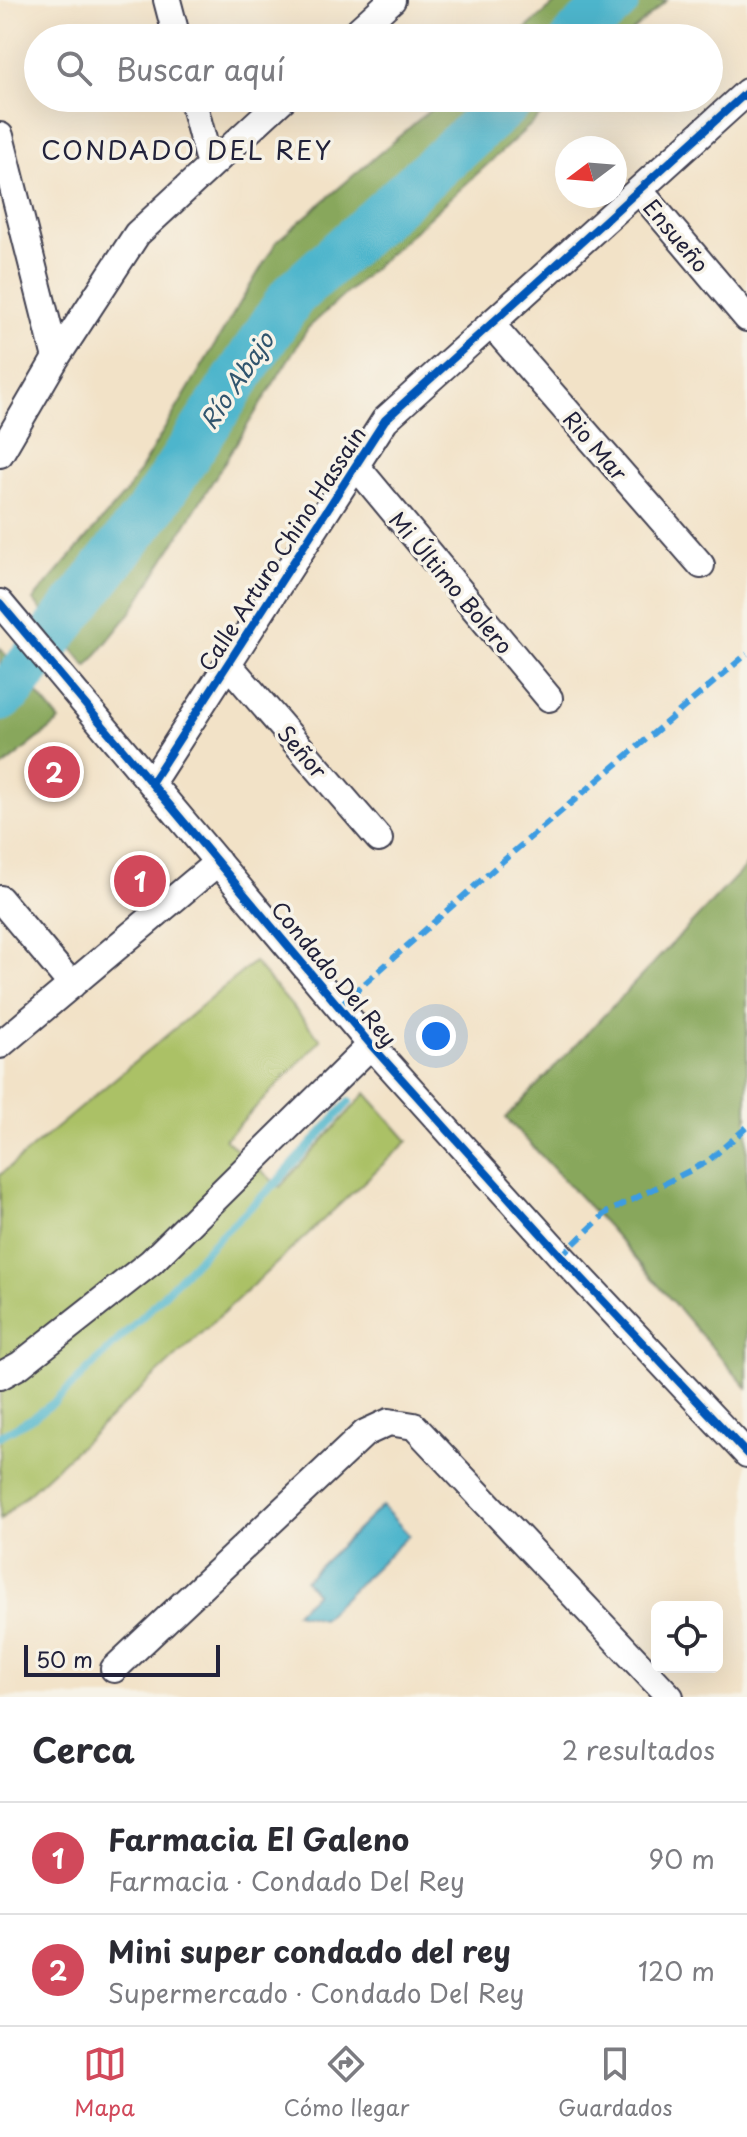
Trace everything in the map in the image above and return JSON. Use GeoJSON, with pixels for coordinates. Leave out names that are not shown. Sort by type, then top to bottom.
{"type":"FeatureCollection","features":[{"type":"Feature","properties":{"kind":"street"},"geometry":{"type":"LineString","coordinates":[[167,0],[173,24]]}},
{"type":"Feature","properties":{"kind":"street"},"geometry":{"type":"LineString","coordinates":[[365,24],[392,0]]}},
{"type":"Feature","properties":{"kind":"street","name":"Calle Arturo Chino Hassain"},"geometry":{"type":"LineString","coordinates":[[151,783],[385,420],[747,92]]}},
{"type":"Feature","properties":{"kind":"street"},"geometry":{"type":"LineString","coordinates":[[196,112],[210,166]]}},
{"type":"Feature","properties":{"kind":"street"},"geometry":{"type":"LineString","coordinates":[[0,454],[56,358],[137,234],[269,112]]}},
{"type":"Feature","properties":{"kind":"street"},"geometry":{"type":"LineString","coordinates":[[0,136],[56,358]]}},
{"type":"Feature","properties":{"kind":"street","name":"Ensueño"},"geometry":{"type":"LineString","coordinates":[[639,190],[747,318]]}},
{"type":"Feature","properties":{"kind":"street","name":"Rio Mar"},"geometry":{"type":"LineString","coordinates":[[491,324],[701,565]]}},
{"type":"Feature","properties":{"kind":"street","name":"Mi Último Bolero"},"geometry":{"type":"LineString","coordinates":[[356,466],[549,698]]}},
{"type":"Feature","properties":{"kind":"street","name":"Condado Del Rey"},"geometry":{"type":"LineString","coordinates":[[3,606],[371,1045],[561,1256],[747,1454]]}},
{"type":"Feature","properties":{"kind":"street","name":"Señor"},"geometry":{"type":"LineString","coordinates":[[228,664],[379,839]]}},
{"type":"Feature","properties":{"kind":"street"},"geometry":{"type":"LineString","coordinates":[[0,1045],[218,862]]}},
{"type":"Feature","properties":{"kind":"street"},"geometry":{"type":"LineString","coordinates":[[0,899],[72,985]]}},
{"type":"Feature","properties":{"kind":"street"},"geometry":{"type":"LineString","coordinates":[[0,1376],[20,1365],[151,1262],[371,1045]]}},
{"type":"Feature","properties":{"kind":"street"},"geometry":{"type":"LineString","coordinates":[[114,1669],[365,1433],[389,1422],[414,1426],[670,1697]]}},
{"type":"Feature","properties":{"kind":"green space"},"geometry":{"type":"Polygon","coordinates":[[[559,0],[667,0],[640,24],[531,24],[559,0]]]}},
{"type":"Feature","properties":{"kind":"green space"},"geometry":{"type":"Polygon","coordinates":[[[428,112],[545,112],[308,328],[132,611],[87,667],[33,600],[128,490],[277,241],[428,112]]]}},
{"type":"Feature","properties":{"kind":"green space"},"geometry":{"type":"Polygon","coordinates":[[[0,648],[60,721],[0,769],[0,648]]]}},
{"type":"Feature","properties":{"kind":"green space"},"geometry":{"type":"Polygon","coordinates":[[[747,865],[747,1388],[608,1227],[506,1118],[747,865]]]}},
{"type":"Feature","properties":{"kind":"green space"},"geometry":{"type":"Polygon","coordinates":[[[254,962],[321,1040],[225,1139],[280,1187],[366,1093],[408,1141],[0,1520],[0,1175],[254,962]]]}},
{"type":"Feature","properties":{"kind":"water"},"geometry":{"type":"Polygon","coordinates":[[[382,1506],[409,1535],[322,1619],[295,1613],[316,1593],[305,1580],[382,1506]]]}},
{"type":"Feature","properties":{"kind":"waterway","name":"Río Abajo"},"geometry":{"type":"LineString","coordinates":[[590,24],[616,0]]}},
{"type":"Feature","properties":{"kind":"waterway","name":"Río Abajo"},"geometry":{"type":"LineString","coordinates":[[0,698],[12,688],[151,509],[292,296],[496,112]]}},
{"type":"Feature","properties":{"kind":"waterway"},"geometry":{"type":"LineString","coordinates":[[0,1436],[56,1401],[279,1180],[349,1102]]}},
{"type":"Feature","properties":{"kind":"marked path"},"geometry":{"type":"LineString","coordinates":[[338,1007],[512,853],[747,654]]}},
{"type":"Feature","properties":{"kind":"marked path"},"geometry":{"type":"LineString","coordinates":[[561,1256],[606,1213],[707,1162],[747,1127]]}},
{"type":"Feature","properties":{"kind":"cycle path"},"geometry":{"type":"LineString","coordinates":[[151,783],[385,420],[747,92]]}},
{"type":"Feature","properties":{"kind":"cycle path"},"geometry":{"type":"LineString","coordinates":[[0,603],[371,1045],[561,1256],[747,1454]]}},
{"type":"Feature","properties":{"kind":"place","name":"Mini super condado del rey"},"geometry":{"type":"Point","coordinates":[54,772]}},
{"type":"Feature","properties":{"kind":"place","name":"Farmacia El Galeno"},"geometry":{"type":"Point","coordinates":[140,881]}},
{"type":"Feature","properties":{"kind":"district","name":"CONDADO DEL REY"},"geometry":{"type":"Point","coordinates":[187,149]}}]}
